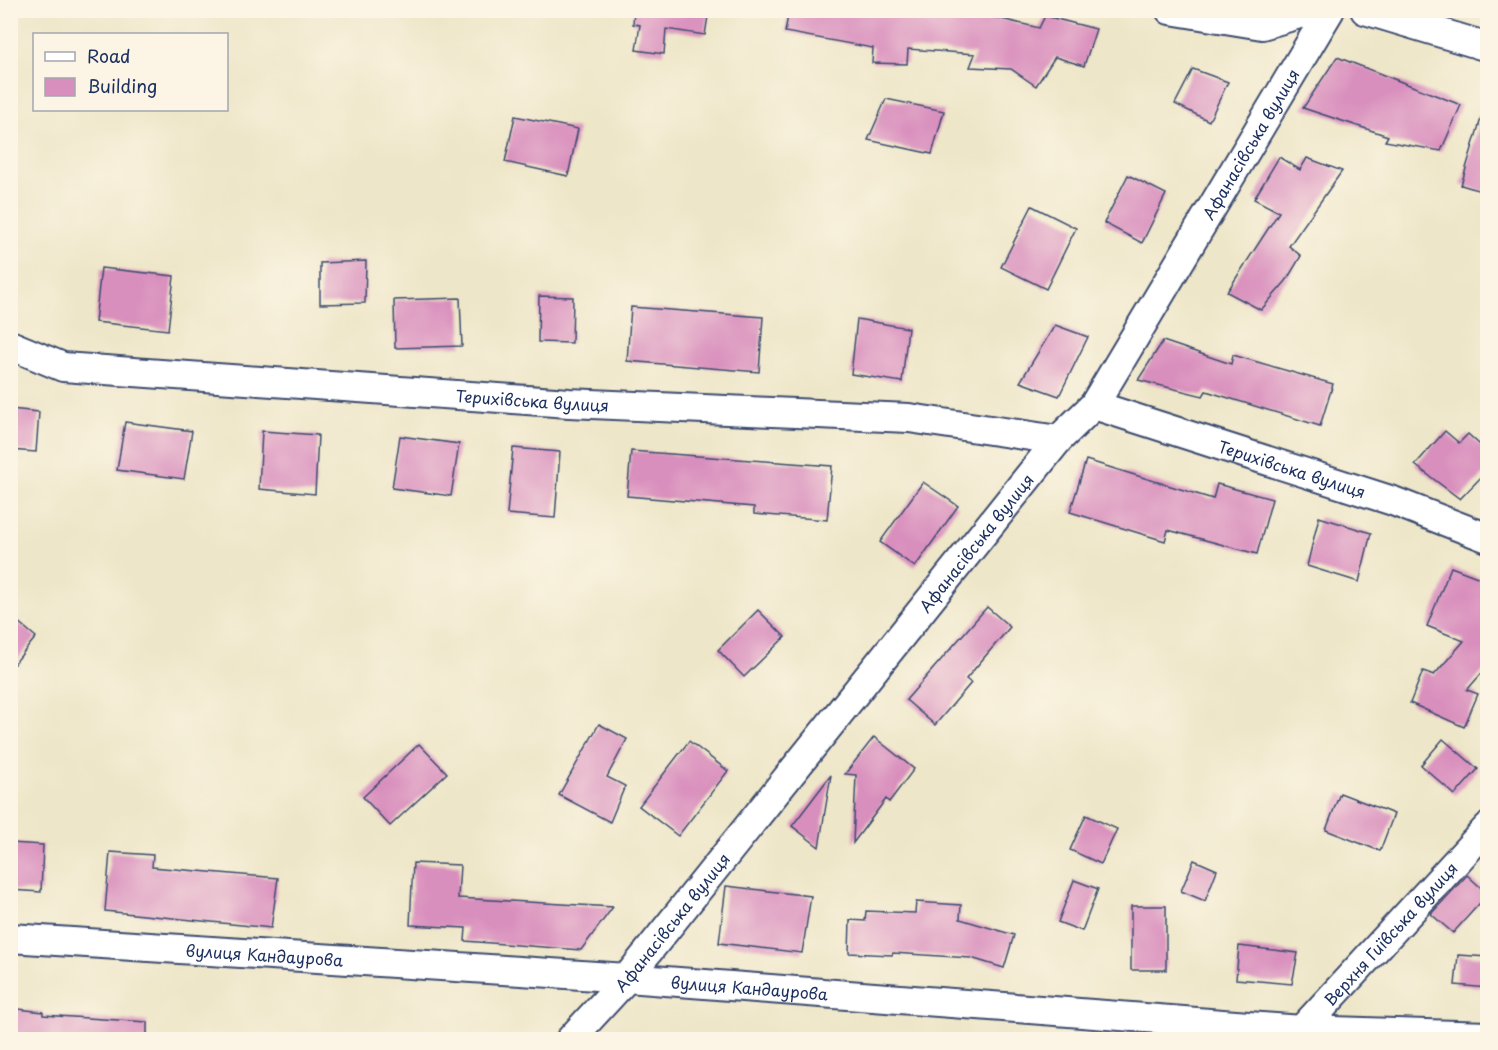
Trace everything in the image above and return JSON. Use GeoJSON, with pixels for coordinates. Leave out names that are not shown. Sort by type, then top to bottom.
{"type":"FeatureCollection","features":[{"type":"Feature","properties":{"kind":"street"},"geometry":{"type":"LineString","coordinates":[[1170,10],[1262,24],[1313,10]]}},
{"type":"Feature","properties":{"kind":"street","name":"Афанасівська вулиця"},"geometry":{"type":"LineString","coordinates":[[570,1040],[627,978],[1058,440],[1094,405],[1330,10]]}},
{"type":"Feature","properties":{"kind":"street"},"geometry":{"type":"LineString","coordinates":[[1365,10],[1488,47]]}},
{"type":"Feature","properties":{"kind":"street","name":"Терихівська вулиця"},"geometry":{"type":"LineString","coordinates":[[10,345],[63,367],[569,403],[909,418],[1058,440]]}},
{"type":"Feature","properties":{"kind":"street","name":"Терихівська вулиця"},"geometry":{"type":"LineString","coordinates":[[1094,405],[1393,501],[1488,538]]}},
{"type":"Feature","properties":{"kind":"street","name":"Верхня Гиївська вулиця"},"geometry":{"type":"LineString","coordinates":[[1297,1035],[1488,827]]}},
{"type":"Feature","properties":{"kind":"street","name":"вулиця Кандаурова"},"geometry":{"type":"LineString","coordinates":[[10,938],[627,978],[1297,1035],[1488,1036]]}},
{"type":"Feature","properties":{"kind":"building"},"geometry":{"type":"Polygon","coordinates":[[[634,10],[709,10],[705,35],[666,29],[664,54],[636,50],[640,25],[633,24],[634,10]]]}},
{"type":"Feature","properties":{"kind":"building"},"geometry":{"type":"Polygon","coordinates":[[[789,10],[977,10],[977,13],[1039,28],[1045,16],[1096,29],[1084,66],[1055,57],[1036,86],[1011,69],[970,67],[975,54],[908,49],[907,64],[872,63],[873,48],[785,32],[789,10]]]}},
{"type":"Feature","properties":{"kind":"building"},"geometry":{"type":"Polygon","coordinates":[[[1337,57],[1461,105],[1441,151],[1385,141],[1388,136],[1303,108],[1337,57]]]}},
{"type":"Feature","properties":{"kind":"building"},"geometry":{"type":"Polygon","coordinates":[[[1193,69],[1228,82],[1209,121],[1175,104],[1193,69]]]}},
{"type":"Feature","properties":{"kind":"building"},"geometry":{"type":"Polygon","coordinates":[[[886,99],[944,111],[932,154],[868,140],[886,99]]]}},
{"type":"Feature","properties":{"kind":"building"},"geometry":{"type":"Polygon","coordinates":[[[1482,115],[1488,116],[1488,193],[1461,185],[1482,115]]]}},
{"type":"Feature","properties":{"kind":"building"},"geometry":{"type":"Polygon","coordinates":[[[515,116],[578,129],[568,176],[505,162],[515,116]]]}},
{"type":"Feature","properties":{"kind":"building"},"geometry":{"type":"Polygon","coordinates":[[[1279,157],[1300,170],[1307,158],[1342,171],[1289,246],[1301,256],[1286,281],[1261,310],[1227,292],[1279,212],[1254,199],[1279,157]]]}},
{"type":"Feature","properties":{"kind":"building"},"geometry":{"type":"Polygon","coordinates":[[[1128,175],[1166,194],[1142,243],[1104,223],[1128,175]]]}},
{"type":"Feature","properties":{"kind":"building"},"geometry":{"type":"Polygon","coordinates":[[[1032,206],[1076,228],[1046,289],[1001,267],[1032,206]]]}},
{"type":"Feature","properties":{"kind":"building"},"geometry":{"type":"Polygon","coordinates":[[[366,261],[365,303],[320,304],[320,263],[366,261]]]}},
{"type":"Feature","properties":{"kind":"building"},"geometry":{"type":"Polygon","coordinates":[[[101,268],[174,276],[168,330],[95,322],[101,268]]]}},
{"type":"Feature","properties":{"kind":"building"},"geometry":{"type":"Polygon","coordinates":[[[539,296],[573,297],[572,343],[538,342],[539,296]]]}},
{"type":"Feature","properties":{"kind":"building"},"geometry":{"type":"Polygon","coordinates":[[[460,298],[462,346],[395,348],[394,300],[460,298]]]}},
{"type":"Feature","properties":{"kind":"building"},"geometry":{"type":"Polygon","coordinates":[[[631,307],[763,317],[759,372],[627,361],[631,307]]]}},
{"type":"Feature","properties":{"kind":"building"},"geometry":{"type":"Polygon","coordinates":[[[857,319],[908,328],[902,382],[851,374],[857,319]]]}},
{"type":"Feature","properties":{"kind":"building"},"geometry":{"type":"Polygon","coordinates":[[[1055,325],[1088,337],[1059,396],[1020,382],[1055,325]]]}},
{"type":"Feature","properties":{"kind":"building"},"geometry":{"type":"Polygon","coordinates":[[[1163,341],[1231,364],[1233,355],[1333,384],[1320,426],[1206,391],[1203,396],[1138,380],[1163,341]]]}},
{"type":"Feature","properties":{"kind":"building"},"geometry":{"type":"Polygon","coordinates":[[[10,409],[39,412],[36,452],[10,450],[10,409]]]}},
{"type":"Feature","properties":{"kind":"building"},"geometry":{"type":"Polygon","coordinates":[[[125,422],[192,431],[184,479],[117,470],[125,422]]]}},
{"type":"Feature","properties":{"kind":"building"},"geometry":{"type":"Polygon","coordinates":[[[262,431],[318,435],[315,494],[259,489],[262,431]]]}},
{"type":"Feature","properties":{"kind":"building"},"geometry":{"type":"Polygon","coordinates":[[[1445,431],[1459,443],[1468,434],[1488,452],[1488,470],[1460,499],[1415,465],[1445,431]]]}},
{"type":"Feature","properties":{"kind":"building"},"geometry":{"type":"Polygon","coordinates":[[[400,436],[459,444],[451,496],[392,488],[400,436]]]}},
{"type":"Feature","properties":{"kind":"building"},"geometry":{"type":"Polygon","coordinates":[[[513,448],[560,452],[555,518],[507,514],[513,448]]]}},
{"type":"Feature","properties":{"kind":"building"},"geometry":{"type":"Polygon","coordinates":[[[631,451],[832,466],[827,520],[754,514],[754,507],[627,496],[631,451]]]}},
{"type":"Feature","properties":{"kind":"building"},"geometry":{"type":"Polygon","coordinates":[[[1086,460],[1213,499],[1217,484],[1272,499],[1257,554],[1168,530],[1165,541],[1070,512],[1086,460]]]}},
{"type":"Feature","properties":{"kind":"building"},"geometry":{"type":"Polygon","coordinates":[[[923,482],[958,506],[915,567],[880,542],[923,482]]]}},
{"type":"Feature","properties":{"kind":"building"},"geometry":{"type":"Polygon","coordinates":[[[1319,517],[1371,533],[1359,582],[1307,566],[1319,517]]]}},
{"type":"Feature","properties":{"kind":"building"},"geometry":{"type":"Polygon","coordinates":[[[1451,567],[1488,581],[1488,666],[1467,690],[1478,694],[1464,727],[1410,703],[1423,671],[1434,675],[1464,641],[1427,626],[1451,567]]]}},
{"type":"Feature","properties":{"kind":"building"},"geometry":{"type":"Polygon","coordinates":[[[987,607],[1010,627],[966,679],[971,683],[935,725],[906,700],[987,607]]]}},
{"type":"Feature","properties":{"kind":"building"},"geometry":{"type":"Polygon","coordinates":[[[758,610],[785,637],[744,677],[718,650],[758,610]]]}},
{"type":"Feature","properties":{"kind":"building"},"geometry":{"type":"Polygon","coordinates":[[[10,615],[36,637],[10,669],[10,615]]]}},
{"type":"Feature","properties":{"kind":"building"},"geometry":{"type":"Polygon","coordinates":[[[599,724],[627,739],[607,777],[625,786],[610,822],[559,795],[599,724]]]}},
{"type":"Feature","properties":{"kind":"building"},"geometry":{"type":"Polygon","coordinates":[[[874,737],[914,769],[889,802],[886,799],[853,843],[856,775],[845,774],[874,737]]]}},
{"type":"Feature","properties":{"kind":"building"},"geometry":{"type":"Polygon","coordinates":[[[1443,739],[1478,769],[1455,795],[1421,765],[1443,739]]]}},
{"type":"Feature","properties":{"kind":"building"},"geometry":{"type":"Polygon","coordinates":[[[689,741],[728,771],[678,836],[639,806],[689,741]]]}},
{"type":"Feature","properties":{"kind":"building"},"geometry":{"type":"Polygon","coordinates":[[[419,744],[447,773],[390,826],[363,797],[419,744]]]}},
{"type":"Feature","properties":{"kind":"building"},"geometry":{"type":"Polygon","coordinates":[[[831,775],[819,847],[792,826],[831,775]]]}},
{"type":"Feature","properties":{"kind":"building"},"geometry":{"type":"Polygon","coordinates":[[[1340,793],[1394,814],[1380,851],[1326,830],[1340,793]]]}},
{"type":"Feature","properties":{"kind":"building"},"geometry":{"type":"Polygon","coordinates":[[[1086,815],[1117,829],[1101,864],[1070,850],[1086,815]]]}},
{"type":"Feature","properties":{"kind":"building"},"geometry":{"type":"Polygon","coordinates":[[[10,843],[43,845],[41,892],[10,890],[10,843]]]}},
{"type":"Feature","properties":{"kind":"building"},"geometry":{"type":"Polygon","coordinates":[[[110,852],[153,855],[152,867],[278,878],[271,928],[105,911],[110,852]]]}},
{"type":"Feature","properties":{"kind":"building"},"geometry":{"type":"Polygon","coordinates":[[[1194,860],[1217,870],[1205,901],[1181,891],[1194,860]]]}},
{"type":"Feature","properties":{"kind":"building"},"geometry":{"type":"Polygon","coordinates":[[[413,863],[460,865],[458,898],[613,907],[581,950],[465,941],[466,928],[410,925],[413,863]]]}},
{"type":"Feature","properties":{"kind":"building"},"geometry":{"type":"Polygon","coordinates":[[[1467,875],[1488,894],[1453,933],[1431,914],[1467,875]]]}},
{"type":"Feature","properties":{"kind":"building"},"geometry":{"type":"Polygon","coordinates":[[[1074,880],[1098,889],[1082,931],[1058,922],[1074,880]]]}},
{"type":"Feature","properties":{"kind":"building"},"geometry":{"type":"Polygon","coordinates":[[[726,886],[811,896],[802,953],[719,943],[726,886]]]}},
{"type":"Feature","properties":{"kind":"building"},"geometry":{"type":"Polygon","coordinates":[[[916,902],[961,905],[960,919],[1014,935],[1004,968],[971,958],[893,953],[892,955],[849,953],[850,920],[865,921],[866,911],[915,913],[916,902]]]}},
{"type":"Feature","properties":{"kind":"building"},"geometry":{"type":"Polygon","coordinates":[[[1131,906],[1166,906],[1166,970],[1131,970],[1131,906]]]}},
{"type":"Feature","properties":{"kind":"building"},"geometry":{"type":"Polygon","coordinates":[[[1239,946],[1298,953],[1292,984],[1236,979],[1239,946]]]}},
{"type":"Feature","properties":{"kind":"building"},"geometry":{"type":"Polygon","coordinates":[[[1458,955],[1488,957],[1488,988],[1455,985],[1458,955]]]}},
{"type":"Feature","properties":{"kind":"building"},"geometry":{"type":"Polygon","coordinates":[[[10,1008],[43,1012],[43,1015],[147,1022],[147,1040],[10,1040],[10,1008]]]}}]}
